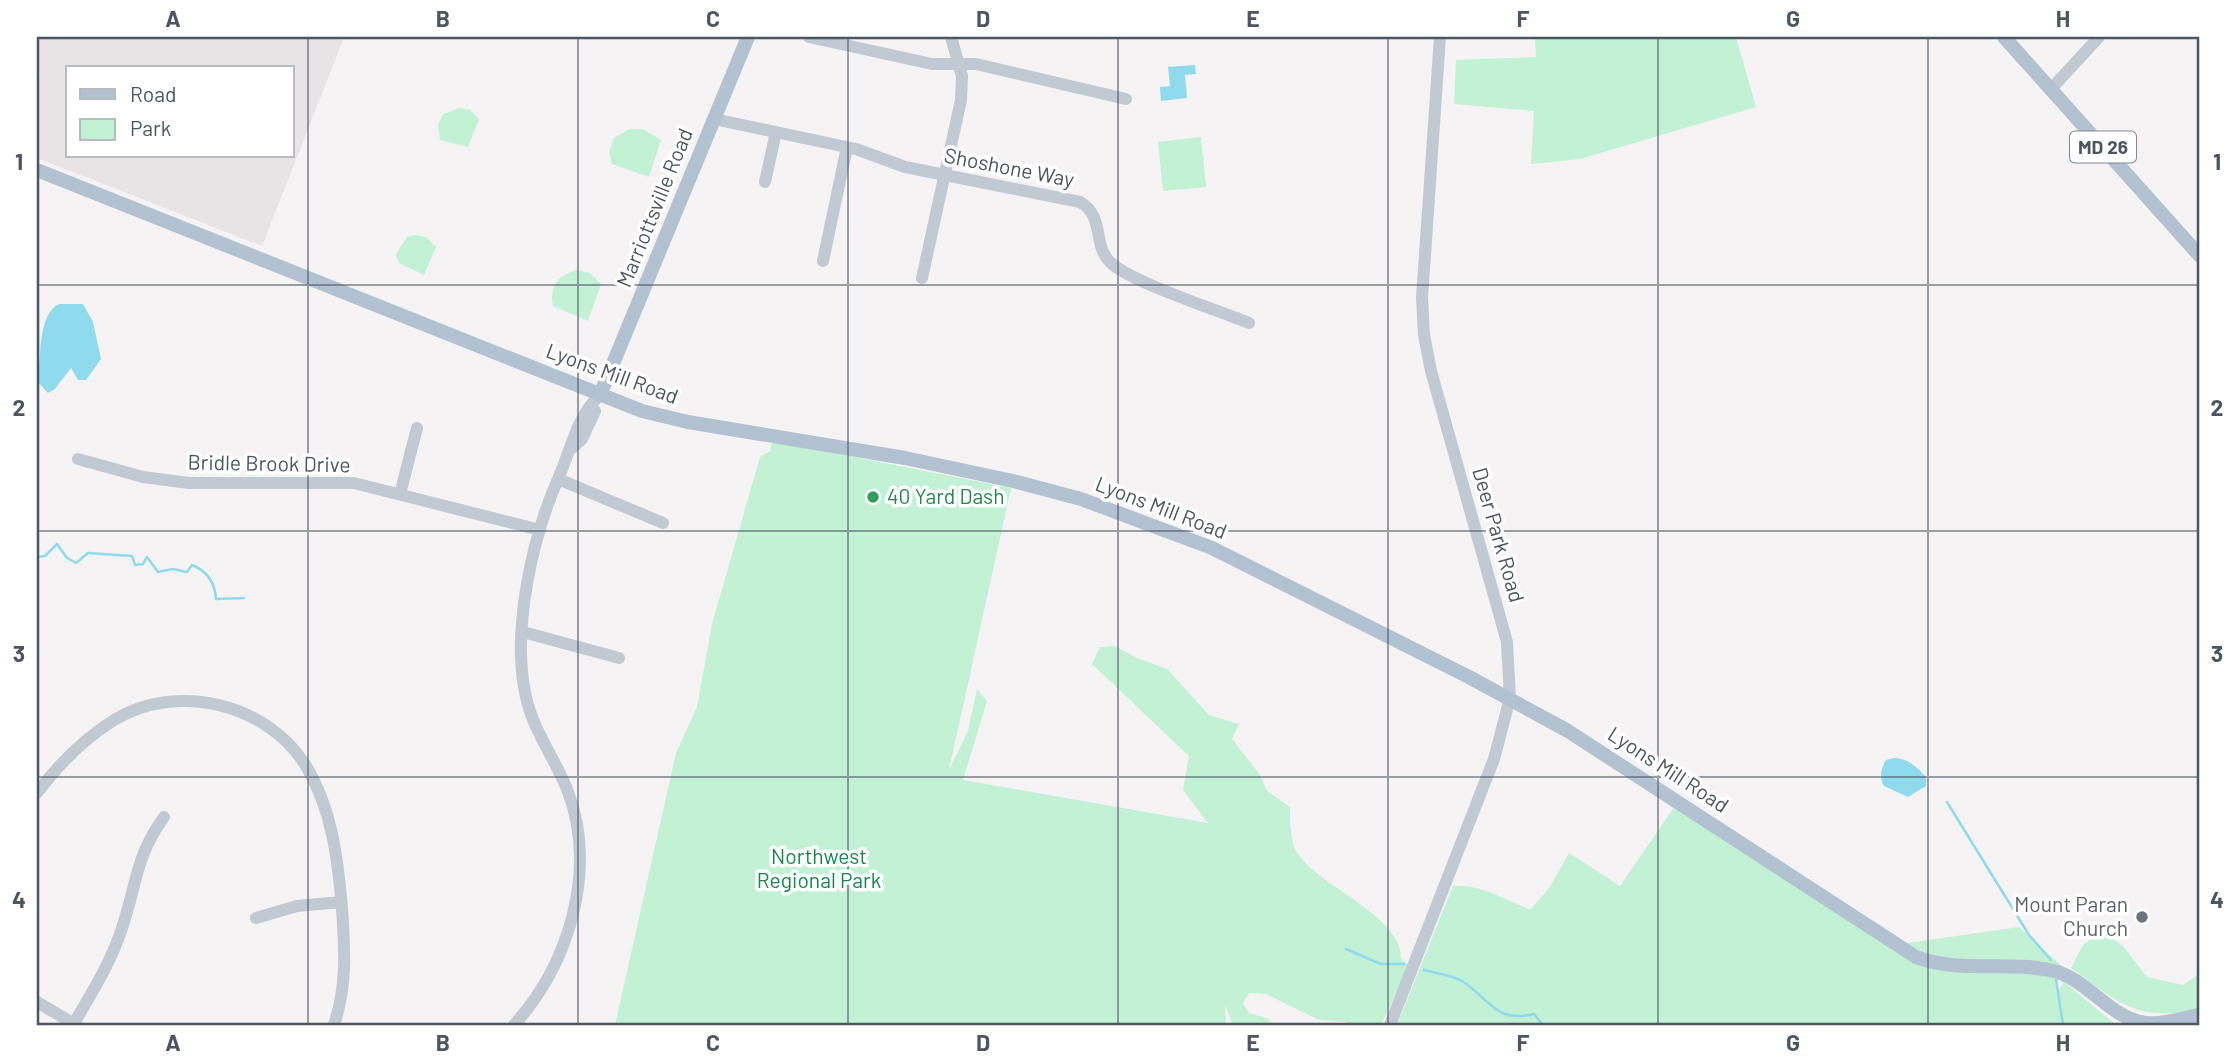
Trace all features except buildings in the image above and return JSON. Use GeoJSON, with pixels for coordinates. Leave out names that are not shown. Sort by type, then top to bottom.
{"type":"FeatureCollection","features":[{"type":"Feature","properties":{"kind":"main road","name":"Marriottsville Road"},"geometry":{"type":"LineString","coordinates":[[600,395],[748,37]]}},
{"type":"Feature","properties":{"kind":"main road","name":"MD 26"},"geometry":{"type":"LineString","coordinates":[[2004,37],[2199,255]]}},
{"type":"Feature","properties":{"kind":"main road","name":"Lyons Mill Road"},"geometry":{"type":"LineString","coordinates":[[37,170],[600,395],[673,419],[940,465],[1080,499],[1232,558],[1510,698],[1610,756],[1916,957],[1955,966],[2028,968],[2057,972],[2077,981],[2123,1015],[2146,1023],[2199,1015]]}},
{"type":"Feature","properties":{"kind":"street"},"geometry":{"type":"LineString","coordinates":[[809,37],[932,64],[959,62],[1126,99]]}},
{"type":"Feature","properties":{"kind":"street"},"geometry":{"type":"LineString","coordinates":[[922,278],[961,100],[959,62],[951,37]]}},
{"type":"Feature","properties":{"kind":"street","name":"Deer Park Road"},"geometry":{"type":"LineString","coordinates":[[1390,1025],[1490,772],[1510,698],[1511,670],[1505,630],[1431,370],[1424,335],[1423,286],[1440,37]]}},
{"type":"Feature","properties":{"kind":"street"},"geometry":{"type":"LineString","coordinates":[[2051,89],[2099,37]]}},
{"type":"Feature","properties":{"kind":"street","name":"Shoshone Way"},"geometry":{"type":"LineString","coordinates":[[714,119],[847,147],[894,164],[1080,202],[1094,213],[1103,253],[1119,270],[1249,323]]}},
{"type":"Feature","properties":{"kind":"street"},"geometry":{"type":"LineString","coordinates":[[765,182],[776,132]]}},
{"type":"Feature","properties":{"kind":"street"},"geometry":{"type":"LineString","coordinates":[[823,261],[847,147]]}},
{"type":"Feature","properties":{"kind":"street","name":"Marriottsville Road"},"geometry":{"type":"LineString","coordinates":[[514,1025],[544,987],[570,923],[581,874],[575,810],[530,713],[525,694],[523,632],[530,571],[540,530],[574,435],[588,406],[600,395]]}},
{"type":"Feature","properties":{"kind":"street"},"geometry":{"type":"LineString","coordinates":[[400,494],[417,428]]}},
{"type":"Feature","properties":{"kind":"street","name":"Bridle Brook Drive"},"geometry":{"type":"LineString","coordinates":[[78,459],[166,481],[216,484],[332,482],[400,494],[540,530]]}},
{"type":"Feature","properties":{"kind":"street"},"geometry":{"type":"LineString","coordinates":[[558,479],[663,523]]}},
{"type":"Feature","properties":{"kind":"street"},"geometry":{"type":"LineString","coordinates":[[523,632],[619,658]]}},
{"type":"Feature","properties":{"kind":"street"},"geometry":{"type":"LineString","coordinates":[[37,793],[86,741],[130,712],[149,705],[194,701],[231,708],[275,731],[292,746],[306,766],[330,827],[341,902],[345,979],[334,1025]]}},
{"type":"Feature","properties":{"kind":"street"},"geometry":{"type":"LineString","coordinates":[[37,1002],[74,1025],[113,954],[140,856],[164,817]]}},
{"type":"Feature","properties":{"kind":"street"},"geometry":{"type":"LineString","coordinates":[[256,918],[297,906],[341,902]]}},
{"type":"Feature","properties":{"kind":"shaded area"},"geometry":{"type":"Polygon","coordinates":[[[37,37],[339,37],[343,40],[262,246],[37,158],[37,86],[40,73],[37,71],[37,37]]]}},
{"type":"Feature","properties":{"kind":"green space"},"geometry":{"type":"Polygon","coordinates":[[[1535,37],[1736,37],[1756,107],[1580,159],[1531,164],[1534,111],[1454,104],[1456,60],[1536,57],[1535,37]]]}},
{"type":"Feature","properties":{"kind":"green space"},"geometry":{"type":"Polygon","coordinates":[[[459,108],[470,110],[479,119],[468,147],[440,140],[438,125],[443,114],[459,108]]]}},
{"type":"Feature","properties":{"kind":"green space"},"geometry":{"type":"Polygon","coordinates":[[[629,129],[643,129],[661,140],[649,177],[612,164],[609,152],[614,138],[629,129]]]}},
{"type":"Feature","properties":{"kind":"green space"},"geometry":{"type":"Polygon","coordinates":[[[1201,137],[1206,187],[1163,191],[1158,142],[1201,137]]]}},
{"type":"Feature","properties":{"kind":"green space"},"geometry":{"type":"Polygon","coordinates":[[[407,237],[426,237],[436,247],[424,275],[399,263],[396,254],[407,237]]]}},
{"type":"Feature","properties":{"kind":"green space"},"geometry":{"type":"Polygon","coordinates":[[[577,270],[590,273],[601,284],[588,321],[553,306],[552,293],[556,282],[577,270]]]}},
{"type":"Feature","properties":{"kind":"green space","name":"Northwest Regional Park"},"geometry":{"type":"Polygon","coordinates":[[[773,441],[1011,488],[949,770],[968,731],[977,689],[987,701],[963,780],[1208,823],[1183,790],[1189,756],[1092,664],[1100,647],[1115,646],[1167,669],[1209,715],[1239,724],[1232,739],[1260,775],[1267,791],[1290,807],[1294,846],[1302,859],[1371,912],[1397,942],[1401,958],[1409,966],[1381,1025],[1347,1025],[1347,1022],[1319,1020],[1266,994],[1249,993],[1243,1003],[1249,1013],[1269,1019],[1271,1025],[1233,1025],[1225,1005],[1226,1025],[615,1025],[676,753],[697,707],[712,624],[760,457],[770,451],[773,441]]]}},
{"type":"Feature","properties":{"kind":"green space"},"geometry":{"type":"Polygon","coordinates":[[[1675,806],[1939,970],[2046,974],[2056,979],[2058,991],[2064,982],[2116,1025],[1397,1025],[1453,886],[1483,890],[1530,910],[1550,887],[1569,853],[1620,886],[1675,806]]]}},
{"type":"Feature","properties":{"kind":"green space"},"geometry":{"type":"Polygon","coordinates":[[[2019,927],[2066,970],[1943,960],[1901,944],[2019,927]]]}},
{"type":"Feature","properties":{"kind":"green space"},"geometry":{"type":"Polygon","coordinates":[[[2102,932],[2123,946],[2147,977],[2183,985],[2199,974],[2199,1010],[2159,1013],[2129,1007],[2071,968],[2083,945],[2102,932]]]}},
{"type":"Feature","properties":{"kind":"water"},"geometry":{"type":"Polygon","coordinates":[[[1195,65],[1196,74],[1185,75],[1187,98],[1161,101],[1160,87],[1170,86],[1168,67],[1195,65]]]}},
{"type":"Feature","properties":{"kind":"water"},"geometry":{"type":"Polygon","coordinates":[[[59,304],[83,304],[93,322],[101,359],[86,380],[78,380],[71,368],[55,389],[48,393],[38,382],[41,339],[47,318],[59,304]]]}},
{"type":"Feature","properties":{"kind":"water"},"geometry":{"type":"Polygon","coordinates":[[[1894,758],[1916,767],[1926,777],[1926,786],[1908,797],[1884,786],[1881,776],[1883,766],[1886,760],[1894,758]]]}},
{"type":"Feature","properties":{"kind":"waterway"},"geometry":{"type":"LineString","coordinates":[[37,557],[45,556],[57,544],[67,558],[76,563],[88,553],[132,556],[135,565],[143,564],[147,557],[158,572],[173,569],[187,572],[192,565],[202,570],[209,578],[216,599],[244,598]]}},
{"type":"Feature","properties":{"kind":"waterway"},"geometry":{"type":"LineString","coordinates":[[1947,802],[2029,935],[2051,960]]}},
{"type":"Feature","properties":{"kind":"waterway"},"geometry":{"type":"LineString","coordinates":[[1346,949],[1381,964],[1404,964]]}},
{"type":"Feature","properties":{"kind":"waterway"},"geometry":{"type":"LineString","coordinates":[[1424,970],[1462,981],[1501,1012],[1521,1016],[1534,1014],[1543,1025]]}},
{"type":"Feature","properties":{"kind":"waterway"},"geometry":{"type":"LineString","coordinates":[[2056,979],[2063,1025]]}},
{"type":"Feature","properties":{"kind":"place","name":"40 Yard Dash"},"geometry":{"type":"Point","coordinates":[873,497]}},
{"type":"Feature","properties":{"kind":"place","name":"Mount Paran Church"},"geometry":{"type":"Point","coordinates":[2142,917]}}]}
